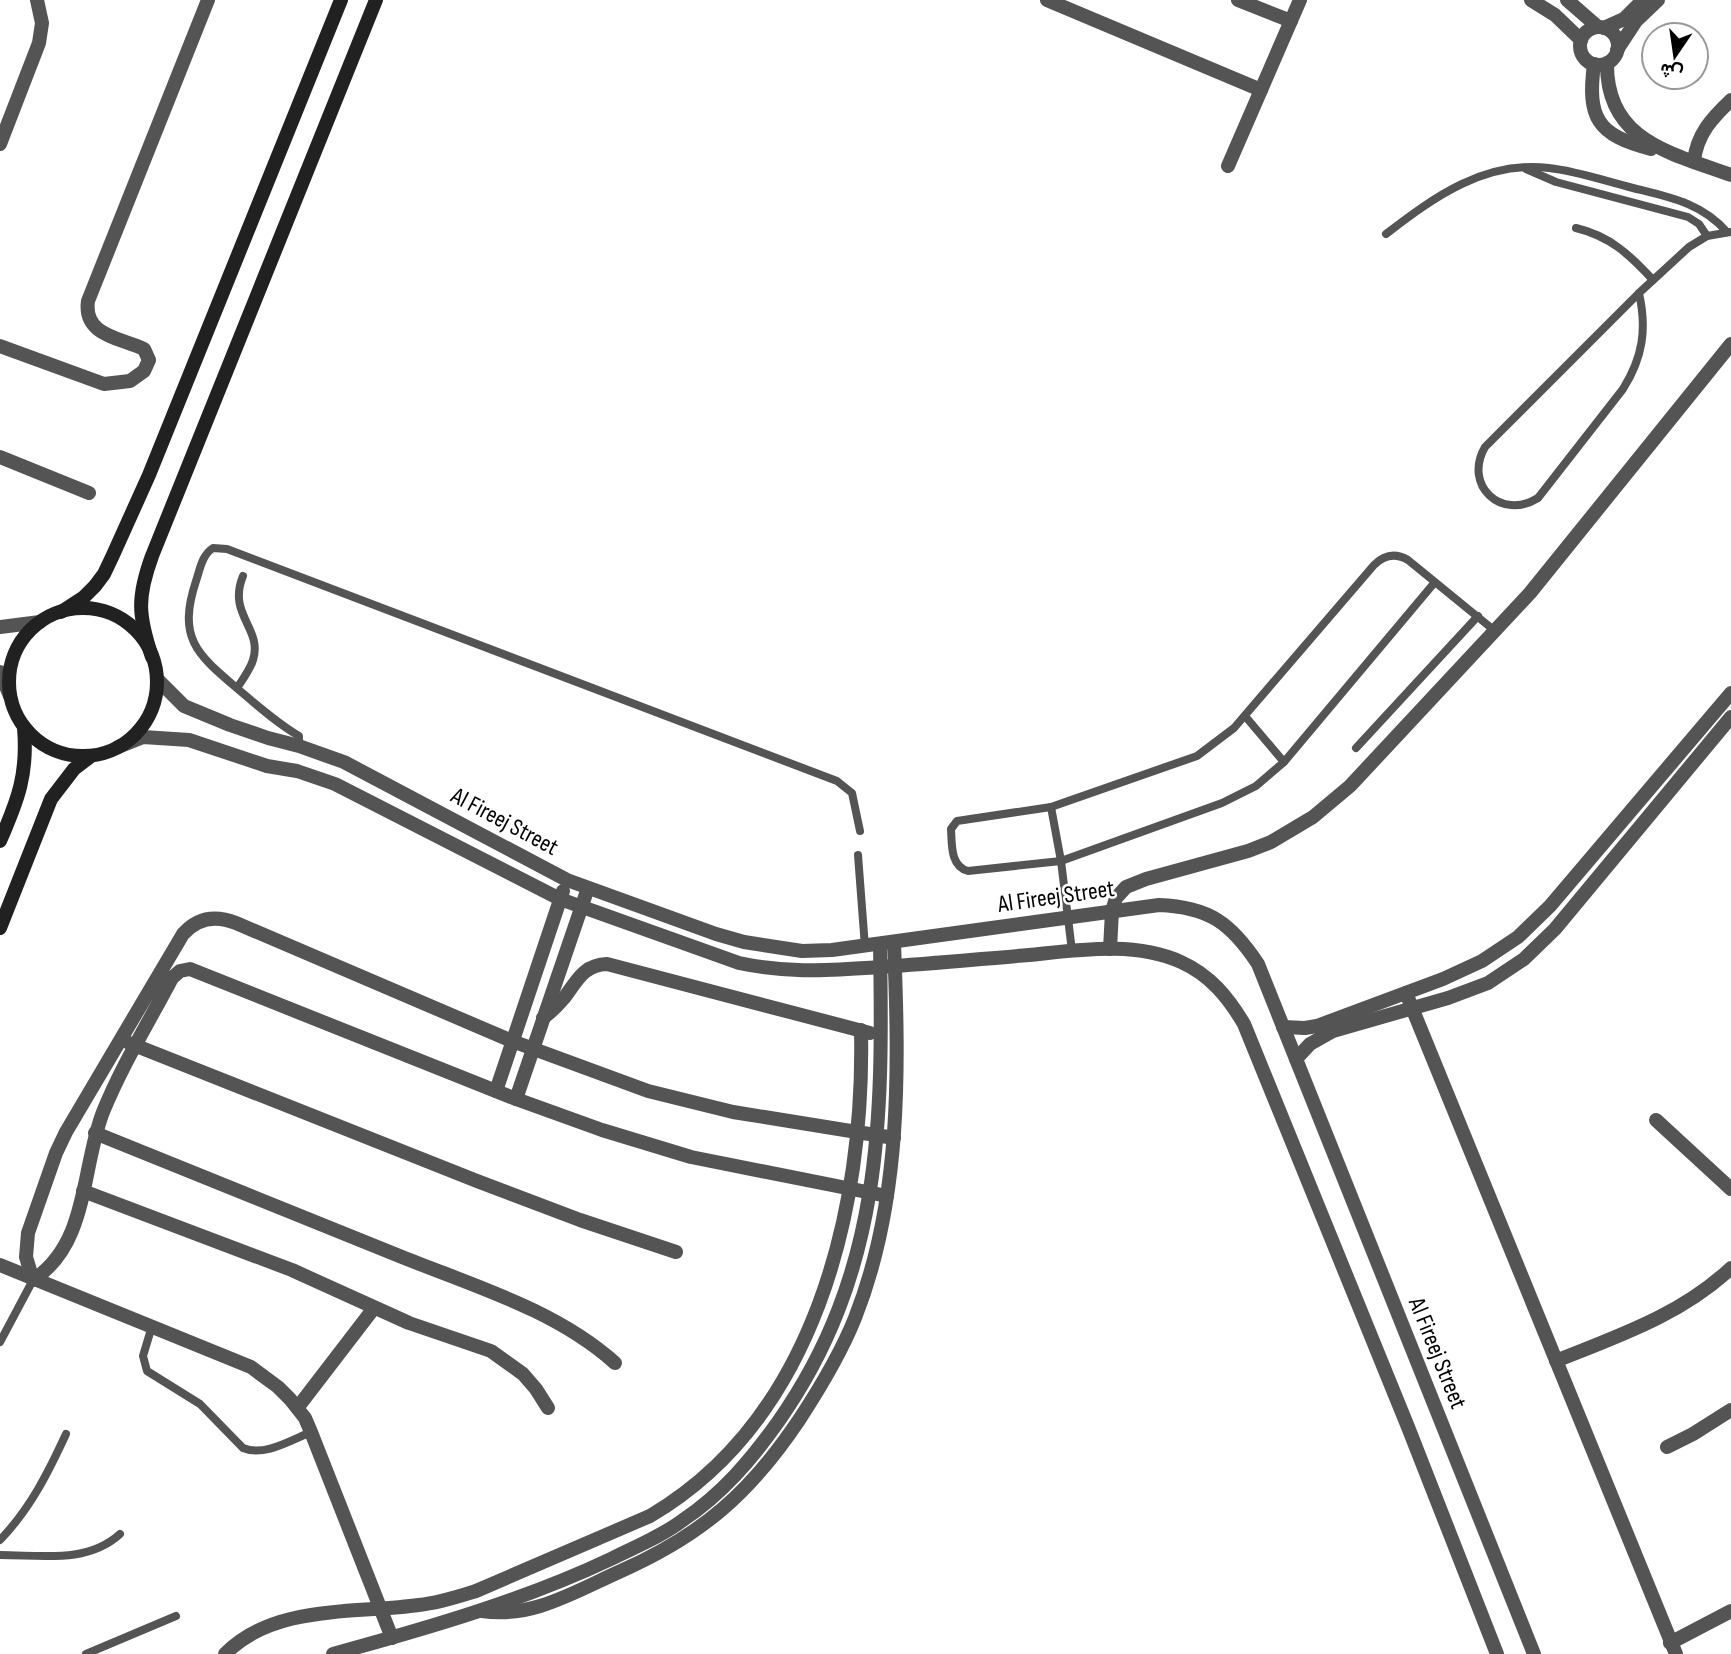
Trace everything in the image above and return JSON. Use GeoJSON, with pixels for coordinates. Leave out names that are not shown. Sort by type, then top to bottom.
{"type":"FeatureCollection","features":[{"type":"Feature","properties":{"kind":"street"},"geometry":{"type":"LineString","coordinates":[[0,144],[39,43],[42,23],[37,0]]}},
{"type":"Feature","properties":{"kind":"street"},"geometry":{"type":"LineString","coordinates":[[0,346],[104,384],[130,381],[147,368],[149,360],[144,349],[95,328],[88,316],[88,301],[208,0]]}},
{"type":"Feature","properties":{"kind":"street"},"geometry":{"type":"LineString","coordinates":[[10,696],[12,662],[28,633],[40,622],[84,597],[109,565],[149,475],[341,0]]}},
{"type":"Feature","properties":{"kind":"street"},"geometry":{"type":"LineString","coordinates":[[0,672],[24,728],[43,745],[55,751],[80,756],[118,747],[135,735],[147,719],[155,700],[157,680],[141,618],[144,579],[376,0]]}},
{"type":"Feature","properties":{"kind":"street"},"geometry":{"type":"LineString","coordinates":[[1047,0],[1066,4],[1261,90]]}},
{"type":"Feature","properties":{"kind":"street"},"geometry":{"type":"LineString","coordinates":[[1238,0],[1291,21]]}},
{"type":"Feature","properties":{"kind":"street"},"geometry":{"type":"LineString","coordinates":[[1228,166],[1300,0]]}},
{"type":"Feature","properties":{"kind":"street"},"geometry":{"type":"LineString","coordinates":[[1531,0],[1555,15],[1581,40]]}},
{"type":"Feature","properties":{"kind":"street"},"geometry":{"type":"LineString","coordinates":[[1567,0],[1617,39],[1617,50]]}},
{"type":"Feature","properties":{"kind":"street"},"geometry":{"type":"LineString","coordinates":[[1643,0],[1624,19],[1588,31],[1581,40],[1582,55],[1600,64],[1618,112],[1625,122],[1643,138],[1672,154]]}},
{"type":"Feature","properties":{"kind":"street"},"geometry":{"type":"LineString","coordinates":[[1600,64],[1615,56],[1636,21],[1658,0]]}},
{"type":"Feature","properties":{"kind":"street"},"geometry":{"type":"LineString","coordinates":[[1600,64],[1592,103],[1601,125],[1620,139],[1731,175]]}},
{"type":"Feature","properties":{"kind":"street"},"geometry":{"type":"LineString","coordinates":[[1694,161],[1704,130],[1731,100]]}},
{"type":"Feature","properties":{"kind":"street"},"geometry":{"type":"LineString","coordinates":[[1110,949],[1112,911],[1121,891],[1132,884],[1248,851],[1292,831],[1349,786],[1549,571],[1731,344]]}},
{"type":"Feature","properties":{"kind":"street"},"geometry":{"type":"LineString","coordinates":[[0,457],[89,493]]}},
{"type":"Feature","properties":{"kind":"street"},"geometry":{"type":"LineString","coordinates":[[61,612],[88,609],[115,616],[137,633],[152,657]]}},
{"type":"Feature","properties":{"kind":"street"},"geometry":{"type":"LineString","coordinates":[[0,626],[40,622]]}},
{"type":"Feature","properties":{"kind":"street","name":"Al Fireej Street"},"geometry":{"type":"LineString","coordinates":[[157,680],[184,706],[230,725],[344,762],[567,880],[744,942],[802,951],[880,945],[1159,905],[1184,906],[1206,912],[1228,925],[1258,964],[1534,1654]]}},
{"type":"Feature","properties":{"kind":"street"},"geometry":{"type":"LineString","coordinates":[[1283,1027],[1317,1026],[1406,993],[1463,971],[1492,956],[1518,937],[1550,906],[1731,694]]}},
{"type":"Feature","properties":{"kind":"street"},"geometry":{"type":"LineString","coordinates":[[1296,1059],[1310,1044],[1333,1031],[1469,991],[1507,972],[1540,945],[1563,919],[1731,718]]}},
{"type":"Feature","properties":{"kind":"street"},"geometry":{"type":"LineString","coordinates":[[0,841],[24,776],[27,755],[24,728]]}},
{"type":"Feature","properties":{"kind":"street","name":"Al Fireej Street"},"geometry":{"type":"LineString","coordinates":[[118,747],[144,737],[173,737],[335,784],[560,899],[709,954],[769,969],[830,971],[1110,949],[1157,954],[1180,961],[1200,972],[1233,1004],[1244,1024],[1497,1654]]}},
{"type":"Feature","properties":{"kind":"street"},"geometry":{"type":"LineString","coordinates":[[278,768],[293,744]]}},
{"type":"Feature","properties":{"kind":"street"},"geometry":{"type":"LineString","coordinates":[[0,928],[51,799],[74,769],[92,755]]}},
{"type":"Feature","properties":{"kind":"street"},"geometry":{"type":"LineString","coordinates":[[335,784],[344,762]]}},
{"type":"Feature","properties":{"kind":"street"},"geometry":{"type":"LineString","coordinates":[[496,1091],[567,880]]}},
{"type":"Feature","properties":{"kind":"street"},"geometry":{"type":"LineString","coordinates":[[516,1099],[587,888]]}},
{"type":"Feature","properties":{"kind":"street"},"geometry":{"type":"LineString","coordinates":[[1550,906],[1563,919]]}},
{"type":"Feature","properties":{"kind":"street"},"geometry":{"type":"LineString","coordinates":[[33,1280],[26,1245],[34,1211],[66,1132],[183,934],[198,921],[217,918],[236,923],[512,1041],[607,1077],[691,1103],[733,1112],[894,1138]]}},
{"type":"Feature","properties":{"kind":"street"},"geometry":{"type":"LineString","coordinates":[[477,1610],[517,1613],[543,1605],[645,1560],[685,1537],[725,1509],[758,1476],[796,1424],[821,1383],[849,1331],[861,1301],[876,1253],[887,1196],[894,1138],[898,1042],[888,966],[880,945]]}},
{"type":"Feature","properties":{"kind":"street"},"geometry":{"type":"LineString","coordinates":[[543,1018],[563,999],[584,971],[599,964],[607,964],[898,1042]]}},
{"type":"Feature","properties":{"kind":"street"},"geometry":{"type":"LineString","coordinates":[[333,1654],[517,1598],[601,1564],[682,1522],[738,1474],[778,1422],[808,1376],[833,1325],[865,1227],[878,1136],[880,1036],[888,966]]}},
{"type":"Feature","properties":{"kind":"street"},"geometry":{"type":"LineString","coordinates":[[33,1280],[60,1256],[71,1234],[95,1133],[114,1087],[172,978],[180,971],[190,969],[516,1099],[602,1130],[691,1157],[887,1196]]}},
{"type":"Feature","properties":{"kind":"street"},"geometry":{"type":"LineString","coordinates":[[1406,993],[1673,1648],[1731,1611]]}},
{"type":"Feature","properties":{"kind":"street"},"geometry":{"type":"LineString","coordinates":[[225,1654],[244,1637],[270,1624],[438,1602],[495,1583],[649,1516],[670,1504],[709,1474],[761,1413],[803,1342],[833,1262],[850,1189],[858,1133],[861,1030]]}},
{"type":"Feature","properties":{"kind":"street"},"geometry":{"type":"LineString","coordinates":[[122,1040],[477,1181],[580,1220],[676,1252]]}},
{"type":"Feature","properties":{"kind":"street"},"geometry":{"type":"LineString","coordinates":[[1656,1120],[1731,1189]]}},
{"type":"Feature","properties":{"kind":"street"},"geometry":{"type":"LineString","coordinates":[[95,1133],[497,1295],[565,1327],[594,1344],[615,1363]]}},
{"type":"Feature","properties":{"kind":"street"},"geometry":{"type":"LineString","coordinates":[[83,1191],[292,1270],[409,1323],[491,1351],[523,1374],[548,1408]]}},
{"type":"Feature","properties":{"kind":"street"},"geometry":{"type":"LineString","coordinates":[[0,1265],[251,1367],[278,1387],[298,1407],[311,1432],[392,1638]]}},
{"type":"Feature","properties":{"kind":"street"},"geometry":{"type":"LineString","coordinates":[[1556,1361],[1660,1318],[1701,1294],[1731,1268]]}},
{"type":"Feature","properties":{"kind":"street"},"geometry":{"type":"LineString","coordinates":[[298,1407],[374,1308]]}},
{"type":"Feature","properties":{"kind":"street"},"geometry":{"type":"LineString","coordinates":[[808,1376],[821,1383]]}},
{"type":"Feature","properties":{"kind":"street"},"geometry":{"type":"LineString","coordinates":[[1667,1447],[1731,1410]]}},
{"type":"Feature","properties":{"kind":"lane"},"geometry":{"type":"LineString","coordinates":[[1386,234],[1433,200],[1469,179],[1503,170],[1551,168],[1690,203],[1710,215],[1729,232]]}},
{"type":"Feature","properties":{"kind":"lane"},"geometry":{"type":"LineString","coordinates":[[1526,169],[1546,179],[1688,217],[1699,224],[1707,236]]}},
{"type":"Feature","properties":{"kind":"lane"},"geometry":{"type":"LineString","coordinates":[[1594,192],[1598,179]]}},
{"type":"Feature","properties":{"kind":"lane"},"geometry":{"type":"LineString","coordinates":[[1576,228],[1597,234],[1616,245],[1653,280]]}},
{"type":"Feature","properties":{"kind":"lane"},"geometry":{"type":"LineString","coordinates":[[1639,293],[1644,318],[1643,347],[1632,375],[1623,389],[1538,498],[1531,503],[1515,506],[1499,503],[1482,486],[1479,478],[1479,462],[1485,447],[1639,293],[1689,247],[1707,236],[1729,232]]}},
{"type":"Feature","properties":{"kind":"lane"},"geometry":{"type":"LineString","coordinates":[[293,744],[299,736],[275,722],[237,688],[202,656],[193,640],[189,623],[191,597],[203,559],[208,551],[217,547],[836,780],[852,793],[860,831]]}},
{"type":"Feature","properties":{"kind":"lane"},"geometry":{"type":"LineString","coordinates":[[1435,582],[1284,762],[1256,786],[1222,803],[1061,861],[968,871],[957,866],[951,829],[957,821],[1051,807],[1197,755],[1223,738],[1380,559],[1402,556],[1435,582],[1478,616],[1495,631]]}},
{"type":"Feature","properties":{"kind":"lane"},"geometry":{"type":"LineString","coordinates":[[237,688],[251,666],[255,650],[252,634],[238,603],[243,576]]}},
{"type":"Feature","properties":{"kind":"lane"},"geometry":{"type":"LineString","coordinates":[[1356,748],[1478,616]]}},
{"type":"Feature","properties":{"kind":"lane"},"geometry":{"type":"LineString","coordinates":[[1245,716],[1284,762]]}},
{"type":"Feature","properties":{"kind":"lane"},"geometry":{"type":"LineString","coordinates":[[1051,807],[1061,861],[1072,951]]}},
{"type":"Feature","properties":{"kind":"lane"},"geometry":{"type":"LineString","coordinates":[[858,855],[880,945]]}},
{"type":"Feature","properties":{"kind":"lane"},"geometry":{"type":"LineString","coordinates":[[0,1342],[33,1280]]}},
{"type":"Feature","properties":{"kind":"lane"},"geometry":{"type":"LineString","coordinates":[[152,1326],[143,1356],[147,1371],[200,1404],[243,1448],[249,1451],[265,1450],[311,1432]]}},
{"type":"Feature","properties":{"kind":"lane"},"geometry":{"type":"LineString","coordinates":[[0,1540],[37,1492],[66,1434]]}},
{"type":"Feature","properties":{"kind":"lane"},"geometry":{"type":"LineString","coordinates":[[0,1555],[74,1556],[97,1550],[120,1534]]}},
{"type":"Feature","properties":{"kind":"lane"},"geometry":{"type":"LineString","coordinates":[[86,1654],[176,1616]]}}]}
